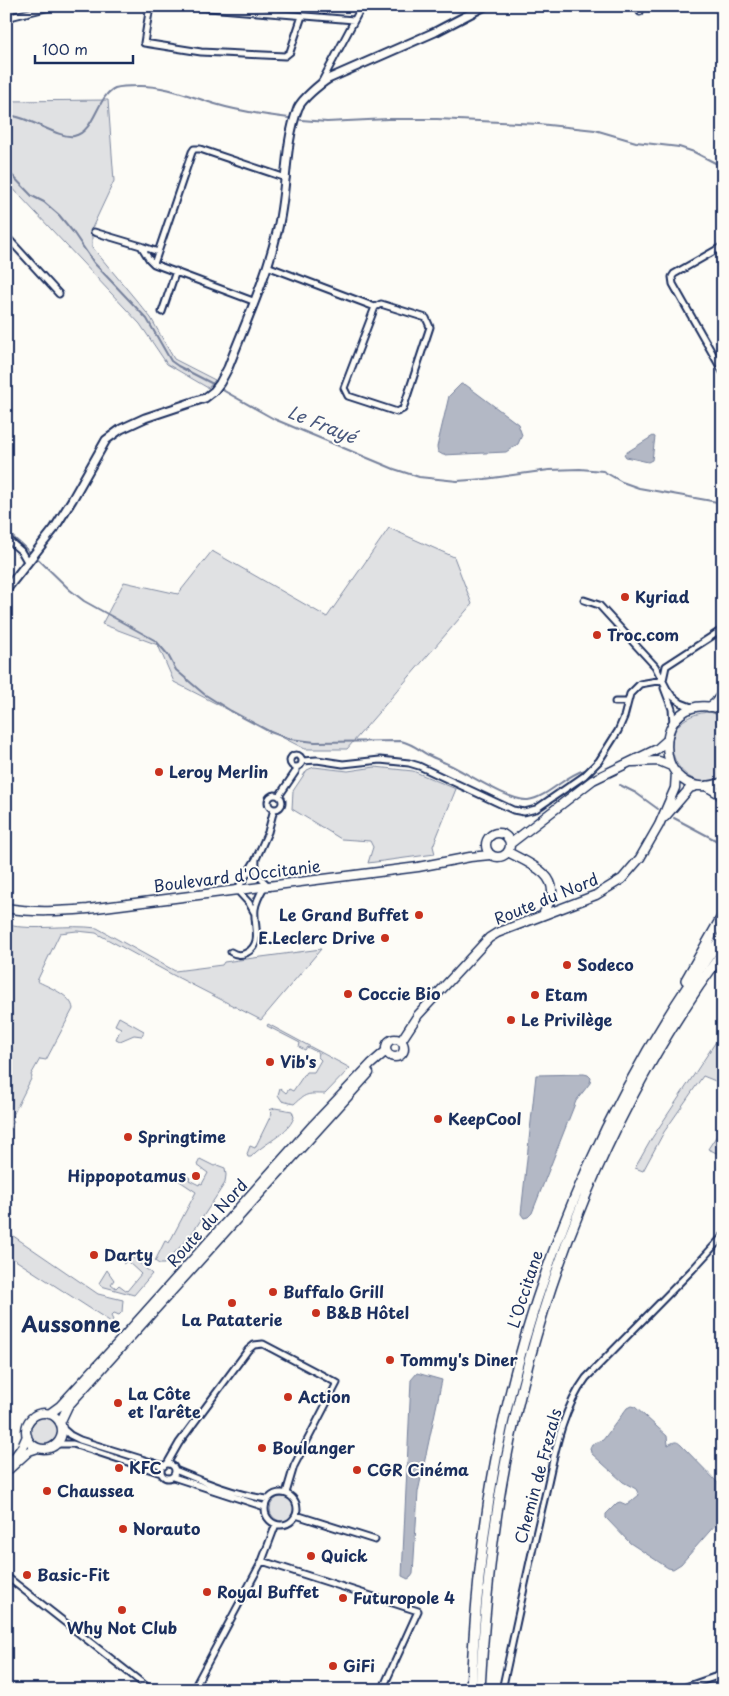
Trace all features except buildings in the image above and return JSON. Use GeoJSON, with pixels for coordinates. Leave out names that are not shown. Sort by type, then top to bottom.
{"type":"FeatureCollection","features":[{"type":"Feature","properties":{"kind":"highway"},"geometry":{"type":"LineString","coordinates":[[702,786],[719,793],[723,798]]}},
{"type":"Feature","properties":{"kind":"highway"},"geometry":{"type":"LineString","coordinates":[[668,1016],[692,968],[723,915]]}},
{"type":"Feature","properties":{"kind":"highway","name":"L'Occitane"},"geometry":{"type":"LineString","coordinates":[[471,1690],[480,1574],[495,1466],[514,1375],[536,1302],[558,1238],[590,1161],[620,1100],[668,1016],[723,936]]}},
{"type":"Feature","properties":{"kind":"highway","name":"L'Occitane"},"geometry":{"type":"LineString","coordinates":[[480,1690],[490,1572],[504,1468],[524,1374],[546,1298],[576,1217],[599,1164],[630,1102],[676,1022],[723,952]]}},
{"type":"Feature","properties":{"kind":"main road"},"geometry":{"type":"LineString","coordinates":[[709,707],[715,703],[723,692]]}},
{"type":"Feature","properties":{"kind":"main road"},"geometry":{"type":"LineString","coordinates":[[723,710],[709,707],[694,708],[682,714],[673,724],[666,741],[667,754],[673,769],[686,781],[702,786],[723,782]]}},
{"type":"Feature","properties":{"kind":"main road","name":"Boulevard d'Occitanie"},"geometry":{"type":"LineString","coordinates":[[6,908],[54,912],[418,868],[470,857],[490,855],[499,858],[527,831],[593,780],[656,749],[666,741]]}},
{"type":"Feature","properties":{"kind":"main road","name":"Boulevard d'Occitanie"},"geometry":{"type":"LineString","coordinates":[[631,762],[659,761],[673,769]]}},
{"type":"Feature","properties":{"kind":"main road","name":"Route du Nord"},"geometry":{"type":"LineString","coordinates":[[401,1041],[413,1020],[484,942],[497,933],[596,896],[622,879],[640,858],[659,824],[675,788],[673,769]]}},
{"type":"Feature","properties":{"kind":"main road","name":"Route du Nord"},"geometry":{"type":"LineString","coordinates":[[659,824],[690,788],[702,786]]}},
{"type":"Feature","properties":{"kind":"main road","name":"Boulevard d'Occitanie"},"geometry":{"type":"LineString","coordinates":[[470,857],[486,846],[486,842],[491,835],[498,833],[505,836],[527,831]]}},
{"type":"Feature","properties":{"kind":"main road"},"geometry":{"type":"LineString","coordinates":[[505,836],[508,839],[509,848],[548,877],[552,888],[551,899],[543,915]]}},
{"type":"Feature","properties":{"kind":"main road"},"geometry":{"type":"LineString","coordinates":[[486,846],[490,855]]}},
{"type":"Feature","properties":{"kind":"main road"},"geometry":{"type":"LineString","coordinates":[[396,1039],[404,1044],[404,1052],[398,1057],[388,1053],[386,1045],[390,1040],[396,1039]]}},
{"type":"Feature","properties":{"kind":"main road","name":"Route du Nord"},"geometry":{"type":"LineString","coordinates":[[49,1414],[60,1406],[111,1351],[313,1125],[371,1064],[388,1053]]}},
{"type":"Feature","properties":{"kind":"main road","name":"Route du Nord"},"geometry":{"type":"LineString","coordinates":[[61,1426],[68,1406],[388,1053]]}},
{"type":"Feature","properties":{"kind":"main road"},"geometry":{"type":"LineString","coordinates":[[6,1468],[22,1447],[29,1421],[37,1414],[53,1416],[61,1426],[61,1436],[57,1444],[46,1449],[38,1448],[31,1444],[26,1436]]}},
{"type":"Feature","properties":{"kind":"main road"},"geometry":{"type":"LineString","coordinates":[[6,1472],[29,1451],[38,1448]]}},
{"type":"Feature","properties":{"kind":"street"},"geometry":{"type":"LineString","coordinates":[[6,18],[54,6]]}},
{"type":"Feature","properties":{"kind":"street"},"geometry":{"type":"LineString","coordinates":[[150,6],[144,43],[186,50],[224,53],[285,56],[290,52],[302,16]]}},
{"type":"Feature","properties":{"kind":"street"},"geometry":{"type":"LineString","coordinates":[[186,6],[354,20]]}},
{"type":"Feature","properties":{"kind":"street"},"geometry":{"type":"LineString","coordinates":[[6,590],[54,528],[106,440],[121,429],[145,418],[200,400],[220,383],[228,368],[267,266],[278,231],[290,135],[299,105],[320,84],[362,6]]}},
{"type":"Feature","properties":{"kind":"street"},"geometry":{"type":"LineString","coordinates":[[320,84],[435,32],[485,6]]}},
{"type":"Feature","properties":{"kind":"street"},"geometry":{"type":"LineString","coordinates":[[154,264],[194,149],[200,149],[286,178]]}},
{"type":"Feature","properties":{"kind":"street"},"geometry":{"type":"LineString","coordinates":[[94,232],[158,252]]}},
{"type":"Feature","properties":{"kind":"street"},"geometry":{"type":"LineString","coordinates":[[6,236],[60,294]]}},
{"type":"Feature","properties":{"kind":"street"},"geometry":{"type":"LineString","coordinates":[[141,246],[154,264],[253,302]]}},
{"type":"Feature","properties":{"kind":"street"},"geometry":{"type":"LineString","coordinates":[[723,246],[674,274],[672,277],[673,284],[723,372]]}},
{"type":"Feature","properties":{"kind":"street"},"geometry":{"type":"LineString","coordinates":[[267,266],[375,307],[381,304],[426,318],[430,327],[403,409],[397,412],[348,396],[344,388],[375,307]]}},
{"type":"Feature","properties":{"kind":"street"},"geometry":{"type":"LineString","coordinates":[[162,312],[176,271]]}},
{"type":"Feature","properties":{"kind":"street"},"geometry":{"type":"LineString","coordinates":[[6,538],[29,561]]}},
{"type":"Feature","properties":{"kind":"street"},"geometry":{"type":"LineString","coordinates":[[584,600],[599,604],[655,666],[672,696],[681,703],[694,708]]}},
{"type":"Feature","properties":{"kind":"street"},"geometry":{"type":"LineString","coordinates":[[673,724],[672,708],[664,689],[663,680],[666,666],[723,629]]}},
{"type":"Feature","properties":{"kind":"street"},"geometry":{"type":"LineString","coordinates":[[302,761],[317,760],[343,764],[371,760],[409,763],[503,806],[524,812],[536,809],[549,801],[584,776],[599,762],[624,717],[630,694],[640,684],[663,680]]}},
{"type":"Feature","properties":{"kind":"street"},"geometry":{"type":"LineString","coordinates":[[615,702],[627,702]]}},
{"type":"Feature","properties":{"kind":"street"},"geometry":{"type":"LineString","coordinates":[[296,768],[290,764],[291,757],[298,755],[302,761]]}},
{"type":"Feature","properties":{"kind":"street"},"geometry":{"type":"LineString","coordinates":[[279,796],[302,761]]}},
{"type":"Feature","properties":{"kind":"street"},"geometry":{"type":"LineString","coordinates":[[274,795],[279,796],[282,804],[279,808],[274,809],[269,806],[268,800],[274,795]]}},
{"type":"Feature","properties":{"kind":"street"},"geometry":{"type":"LineString","coordinates":[[254,912],[249,903],[237,890],[256,858],[268,832],[274,809]]}},
{"type":"Feature","properties":{"kind":"street"},"geometry":{"type":"LineString","coordinates":[[231,952],[236,955],[242,955],[250,951],[254,945],[257,933],[254,912],[256,902],[267,887],[255,869],[256,858]]}},
{"type":"Feature","properties":{"kind":"street","name":"Chemin de Frezals"},"geometry":{"type":"LineString","coordinates":[[502,1690],[529,1561],[559,1436],[572,1400],[586,1378],[723,1236]]}},
{"type":"Feature","properties":{"kind":"street"},"geometry":{"type":"LineString","coordinates":[[161,1473],[176,1448],[251,1347],[257,1344],[266,1345],[337,1383],[294,1466],[286,1493]]}},
{"type":"Feature","properties":{"kind":"street"},"geometry":{"type":"LineString","coordinates":[[61,1426],[70,1435],[80,1440],[165,1465],[216,1485],[267,1499]]}},
{"type":"Feature","properties":{"kind":"street"},"geometry":{"type":"LineString","coordinates":[[57,1444],[73,1444],[161,1473],[165,1478],[173,1476],[264,1507]]}},
{"type":"Feature","properties":{"kind":"street"},"geometry":{"type":"LineString","coordinates":[[173,1476],[176,1448]]}},
{"type":"Feature","properties":{"kind":"street"},"geometry":{"type":"LineString","coordinates":[[275,1493],[286,1493],[295,1500],[297,1507],[296,1515],[289,1523],[276,1524],[266,1516],[264,1507],[267,1499],[275,1493]]}},
{"type":"Feature","properties":{"kind":"street"},"geometry":{"type":"LineString","coordinates":[[296,1515],[374,1540]]}},
{"type":"Feature","properties":{"kind":"street"},"geometry":{"type":"LineString","coordinates":[[193,1690],[262,1560],[276,1524]]}},
{"type":"Feature","properties":{"kind":"street"},"geometry":{"type":"LineString","coordinates":[[262,1560],[418,1611],[382,1690]]}},
{"type":"Feature","properties":{"kind":"street"},"geometry":{"type":"LineString","coordinates":[[6,1576],[151,1690]]}},
{"type":"Feature","properties":{"kind":"street"},"geometry":{"type":"LineString","coordinates":[[677,1690],[723,1674]]}},
{"type":"Feature","properties":{"kind":"shaded area"},"geometry":{"type":"Polygon","coordinates":[[[108,100],[114,181],[92,228],[92,247],[151,318],[174,359],[215,380],[208,388],[167,364],[140,324],[6,181],[6,101],[108,100]]]}},
{"type":"Feature","properties":{"kind":"shaded area"},"geometry":{"type":"Polygon","coordinates":[[[461,384],[466,385],[518,424],[522,435],[518,444],[506,452],[443,455],[438,452],[437,447],[449,396],[461,384]]]}},
{"type":"Feature","properties":{"kind":"shaded area"},"geometry":{"type":"Polygon","coordinates":[[[653,436],[655,437],[652,460],[648,462],[626,457],[624,454],[653,436]]]}},
{"type":"Feature","properties":{"kind":"shaded area"},"geometry":{"type":"Polygon","coordinates":[[[389,528],[454,557],[472,604],[347,749],[305,749],[174,682],[158,645],[102,624],[124,582],[178,594],[212,551],[327,617],[389,528]]]}},
{"type":"Feature","properties":{"kind":"shaded area"},"geometry":{"type":"Polygon","coordinates":[[[710,712],[723,717],[723,776],[706,781],[692,778],[681,769],[674,756],[672,741],[677,728],[689,717],[710,712]]]}},
{"type":"Feature","properties":{"kind":"shaded area"},"geometry":{"type":"Polygon","coordinates":[[[314,767],[348,771],[375,767],[413,771],[456,789],[433,846],[435,854],[368,863],[373,847],[370,841],[341,839],[292,809],[293,791],[307,770],[314,767]]]}},
{"type":"Feature","properties":{"kind":"shaded area"},"geometry":{"type":"Polygon","coordinates":[[[6,925],[18,927],[97,928],[175,971],[222,965],[224,962],[321,949],[261,1020],[96,933],[77,931],[60,933],[37,981],[64,996],[72,1004],[73,1009],[46,1060],[40,1059],[31,1075],[32,1077],[11,1119],[14,1121],[6,1136],[6,925]]]}},
{"type":"Feature","properties":{"kind":"shaded area"},"geometry":{"type":"Polygon","coordinates":[[[119,1017],[144,1031],[142,1036],[134,1035],[120,1041],[116,1039],[121,1028],[115,1025],[119,1017]]]}},
{"type":"Feature","properties":{"kind":"shaded area"},"geometry":{"type":"Polygon","coordinates":[[[268,1024],[350,1068],[325,1094],[308,1094],[294,1104],[282,1101],[278,1095],[280,1088],[286,1093],[289,1089],[293,1091],[306,1072],[314,1072],[321,1060],[318,1057],[319,1053],[307,1047],[305,1050],[299,1047],[300,1043],[267,1026],[268,1024]]]}},
{"type":"Feature","properties":{"kind":"shaded area"},"geometry":{"type":"Polygon","coordinates":[[[723,1031],[723,1084],[703,1076],[664,1132],[643,1171],[635,1168],[652,1138],[723,1031]]]}},
{"type":"Feature","properties":{"kind":"shaded area"},"geometry":{"type":"Polygon","coordinates":[[[584,1074],[591,1078],[590,1083],[576,1101],[532,1213],[524,1218],[521,1214],[536,1075],[584,1074]]]}},
{"type":"Feature","properties":{"kind":"shaded area"},"geometry":{"type":"Polygon","coordinates":[[[275,1108],[292,1111],[294,1117],[291,1123],[281,1134],[251,1157],[248,1157],[247,1154],[250,1146],[255,1148],[272,1113],[269,1110],[275,1108]]]}},
{"type":"Feature","properties":{"kind":"shaded area"},"geometry":{"type":"Polygon","coordinates":[[[723,1126],[723,1156],[708,1149],[723,1126]]]}},
{"type":"Feature","properties":{"kind":"shaded area"},"geometry":{"type":"Polygon","coordinates":[[[200,1159],[214,1166],[217,1165],[225,1168],[225,1183],[191,1235],[164,1264],[159,1264],[155,1261],[165,1241],[169,1243],[196,1192],[178,1180],[181,1173],[190,1178],[189,1180],[199,1185],[200,1183],[202,1184],[208,1173],[197,1165],[200,1159]]]}},
{"type":"Feature","properties":{"kind":"shaded area"},"geometry":{"type":"Polygon","coordinates":[[[6,1231],[98,1294],[123,1300],[122,1312],[119,1315],[114,1313],[111,1316],[113,1320],[111,1322],[6,1254],[6,1231]]]}},
{"type":"Feature","properties":{"kind":"shaded area"},"geometry":{"type":"Polygon","coordinates":[[[130,1257],[152,1274],[134,1295],[101,1286],[99,1283],[107,1270],[114,1280],[111,1284],[116,1288],[119,1285],[127,1291],[141,1274],[127,1261],[123,1264],[130,1257]]]}},
{"type":"Feature","properties":{"kind":"shaded area"},"geometry":{"type":"Polygon","coordinates":[[[417,1373],[442,1380],[418,1492],[413,1574],[408,1579],[402,1576],[411,1380],[417,1373]]]}},
{"type":"Feature","properties":{"kind":"shaded area"},"geometry":{"type":"Polygon","coordinates":[[[635,1407],[667,1436],[668,1445],[678,1442],[723,1488],[723,1516],[681,1564],[673,1569],[668,1568],[630,1543],[606,1518],[606,1514],[617,1503],[620,1502],[627,1505],[639,1495],[636,1489],[623,1482],[591,1453],[590,1448],[592,1444],[603,1440],[627,1408],[635,1407]]]}},
{"type":"Feature","properties":{"kind":"shaded area"},"geometry":{"type":"Polygon","coordinates":[[[44,1417],[54,1421],[58,1431],[54,1441],[44,1445],[34,1441],[30,1431],[34,1421],[44,1417]]]}},
{"type":"Feature","properties":{"kind":"shaded area"},"geometry":{"type":"Polygon","coordinates":[[[282,1497],[291,1500],[294,1509],[291,1518],[282,1521],[273,1518],[270,1509],[273,1500],[282,1497]]]}},
{"type":"Feature","properties":{"kind":"waterway"},"geometry":{"type":"LineString","coordinates":[[6,115],[23,119],[60,134],[74,136],[87,128],[109,92],[118,87],[147,86],[167,89],[233,109],[289,118]]}},
{"type":"Feature","properties":{"kind":"waterway"},"geometry":{"type":"LineString","coordinates":[[301,120],[327,122],[437,119],[539,124],[595,130],[636,142],[679,147],[694,152],[723,167]]}},
{"type":"Feature","properties":{"kind":"waterway","name":"Le Frayé"},"geometry":{"type":"LineString","coordinates":[[6,169],[32,196],[44,202],[59,215],[94,263],[147,319],[171,361],[215,385]]}},
{"type":"Feature","properties":{"kind":"waterway","name":"Le Frayé"},"geometry":{"type":"LineString","coordinates":[[219,388],[274,419],[394,469],[419,477],[457,481],[549,470],[580,469],[603,471],[622,482],[639,488],[723,503]]}},
{"type":"Feature","properties":{"kind":"waterway"},"geometry":{"type":"LineString","coordinates":[[6,531],[32,554]]}},
{"type":"Feature","properties":{"kind":"waterway"},"geometry":{"type":"LineString","coordinates":[[36,557],[84,601],[156,641],[168,655],[176,670],[204,694],[270,732],[290,739],[315,742],[401,741],[490,787],[512,797],[528,800],[542,795],[585,770]]}},
{"type":"Feature","properties":{"kind":"waterway"},"geometry":{"type":"LineString","coordinates":[[620,785],[636,793],[658,809]]}},
{"type":"Feature","properties":{"kind":"waterway"},"geometry":{"type":"LineString","coordinates":[[674,818],[723,844]]}},
{"type":"Feature","properties":{"kind":"place","name":"Kyriad"},"geometry":{"type":"Point","coordinates":[625,597]}},
{"type":"Feature","properties":{"kind":"place","name":"Troc.com"},"geometry":{"type":"Point","coordinates":[597,635]}},
{"type":"Feature","properties":{"kind":"place","name":"Leroy Merlin"},"geometry":{"type":"Point","coordinates":[159,772]}},
{"type":"Feature","properties":{"kind":"place","name":"Le Grand Buffet"},"geometry":{"type":"Point","coordinates":[419,915]}},
{"type":"Feature","properties":{"kind":"place","name":"E.Leclerc Drive"},"geometry":{"type":"Point","coordinates":[385,938]}},
{"type":"Feature","properties":{"kind":"place","name":"Sodeco"},"geometry":{"type":"Point","coordinates":[567,965]}},
{"type":"Feature","properties":{"kind":"place","name":"Coccie Bio"},"geometry":{"type":"Point","coordinates":[348,994]}},
{"type":"Feature","properties":{"kind":"place","name":"Etam"},"geometry":{"type":"Point","coordinates":[535,995]}},
{"type":"Feature","properties":{"kind":"place","name":"Le Privilège"},"geometry":{"type":"Point","coordinates":[511,1020]}},
{"type":"Feature","properties":{"kind":"place","name":"Vib's"},"geometry":{"type":"Point","coordinates":[270,1062]}},
{"type":"Feature","properties":{"kind":"place","name":"KeepCool"},"geometry":{"type":"Point","coordinates":[438,1119]}},
{"type":"Feature","properties":{"kind":"place","name":"Springtime"},"geometry":{"type":"Point","coordinates":[128,1137]}},
{"type":"Feature","properties":{"kind":"place","name":"Hippopotamus"},"geometry":{"type":"Point","coordinates":[196,1176]}},
{"type":"Feature","properties":{"kind":"place","name":"Darty"},"geometry":{"type":"Point","coordinates":[94,1255]}},
{"type":"Feature","properties":{"kind":"place","name":"Buffalo Grill"},"geometry":{"type":"Point","coordinates":[273,1292]}},
{"type":"Feature","properties":{"kind":"place","name":"La Pataterie"},"geometry":{"type":"Point","coordinates":[232,1303]}},
{"type":"Feature","properties":{"kind":"place","name":"B&B Hôtel"},"geometry":{"type":"Point","coordinates":[316,1313]}},
{"type":"Feature","properties":{"kind":"place","name":"Tommy's Diner"},"geometry":{"type":"Point","coordinates":[390,1360]}},
{"type":"Feature","properties":{"kind":"place","name":"Action"},"geometry":{"type":"Point","coordinates":[288,1397]}},
{"type":"Feature","properties":{"kind":"place","name":"La Côte et l'arête"},"geometry":{"type":"Point","coordinates":[118,1403]}},
{"type":"Feature","properties":{"kind":"place","name":"Boulanger"},"geometry":{"type":"Point","coordinates":[262,1448]}},
{"type":"Feature","properties":{"kind":"place","name":"KFC"},"geometry":{"type":"Point","coordinates":[119,1468]}},
{"type":"Feature","properties":{"kind":"place","name":"CGR Cinéma"},"geometry":{"type":"Point","coordinates":[357,1470]}},
{"type":"Feature","properties":{"kind":"place","name":"Chaussea"},"geometry":{"type":"Point","coordinates":[47,1491]}},
{"type":"Feature","properties":{"kind":"place","name":"Norauto"},"geometry":{"type":"Point","coordinates":[123,1529]}},
{"type":"Feature","properties":{"kind":"place","name":"Quick"},"geometry":{"type":"Point","coordinates":[311,1556]}},
{"type":"Feature","properties":{"kind":"place","name":"Basic-Fit"},"geometry":{"type":"Point","coordinates":[27,1575]}},
{"type":"Feature","properties":{"kind":"place","name":"Royal Buffet"},"geometry":{"type":"Point","coordinates":[207,1592]}},
{"type":"Feature","properties":{"kind":"place","name":"Futuropole 4"},"geometry":{"type":"Point","coordinates":[343,1598]}},
{"type":"Feature","properties":{"kind":"place","name":"Why Not Club"},"geometry":{"type":"Point","coordinates":[122,1610]}},
{"type":"Feature","properties":{"kind":"place","name":"GiFi"},"geometry":{"type":"Point","coordinates":[333,1666]}},
{"type":"Feature","properties":{"kind":"district","name":"Aussonne"},"geometry":{"type":"Point","coordinates":[71,1325]}}]}
